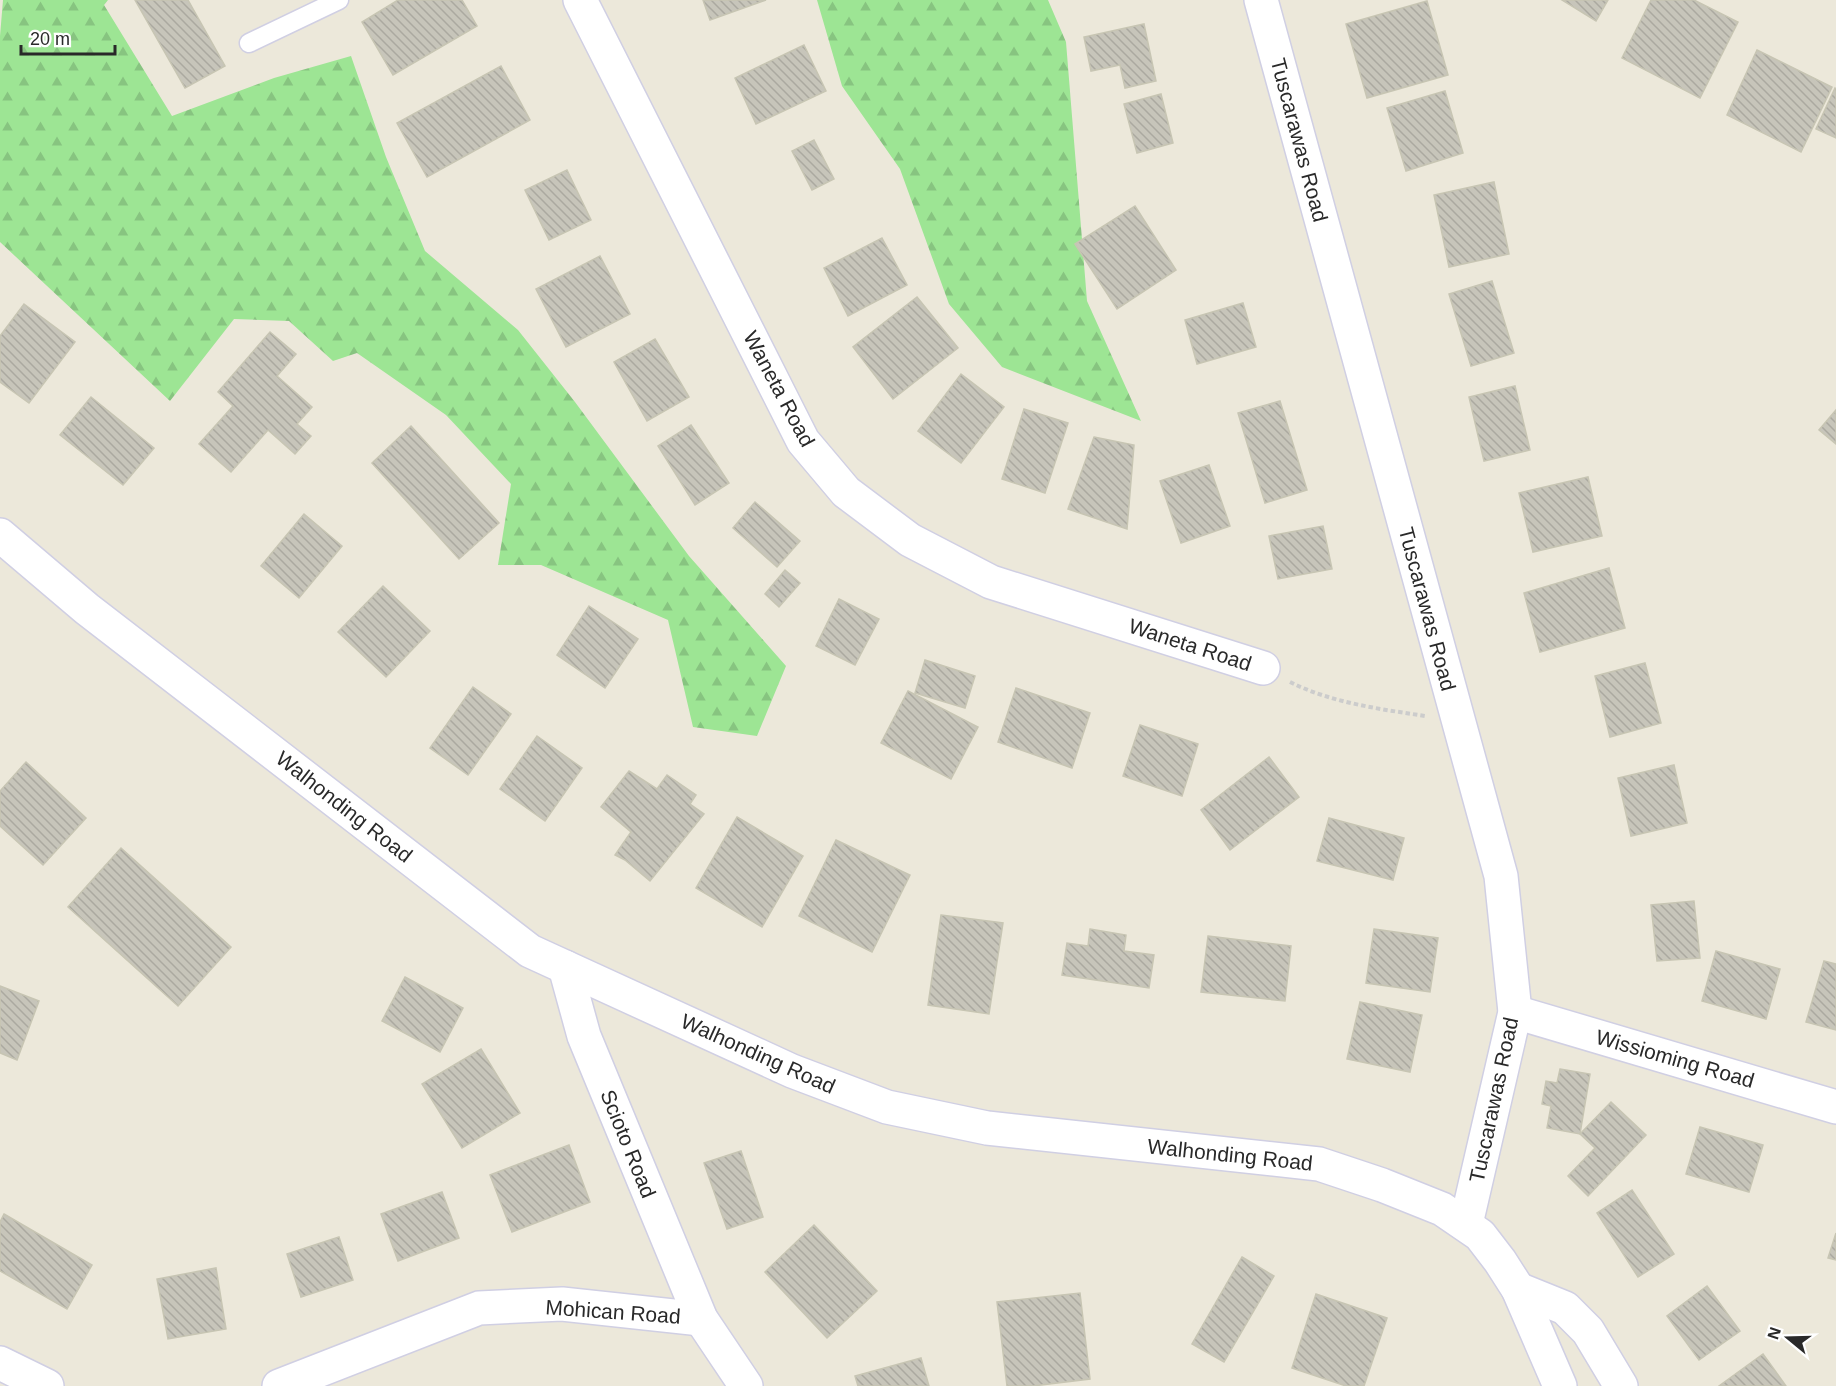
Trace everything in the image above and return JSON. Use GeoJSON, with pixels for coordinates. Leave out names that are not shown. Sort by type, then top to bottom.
{"type":"FeatureCollection","features":[{"type":"Feature","properties":{"kind":"street","name":"Waneta Road"},"geometry":{"type":"LineString","coordinates":[[580,0],[803,441],[846,492],[910,540],[991,582],[1263,668]]}},
{"type":"Feature","properties":{"kind":"street","name":"Tuscarawas Road"},"geometry":{"type":"LineString","coordinates":[[1261,0],[1501,876],[1515,1011],[1466,1224]]}},
{"type":"Feature","properties":{"kind":"street","name":"Walhonding Road"},"geometry":{"type":"LineString","coordinates":[[0,535],[87,609],[530,951],[792,1071],[887,1107],[987,1128],[1319,1164],[1382,1185],[1442,1209],[1480,1235],[1500,1261],[1518,1289],[1560,1386]]}},
{"type":"Feature","properties":{"kind":"street","name":"Scioto Road"},"geometry":{"type":"LineString","coordinates":[[565,967],[584,1036],[701,1319]]}},
{"type":"Feature","properties":{"kind":"street","name":"Wissioming Road"},"geometry":{"type":"LineString","coordinates":[[1515,1011],[1836,1107]]}},
{"type":"Feature","properties":{"kind":"street"},"geometry":{"type":"LineString","coordinates":[[1518,1289],[1565,1308],[1588,1331],[1621,1386]]}},
{"type":"Feature","properties":{"kind":"street","name":"Mohican Road"},"geometry":{"type":"LineString","coordinates":[[279,1386],[479,1308],[562,1304],[701,1319],[746,1386]]}},
{"type":"Feature","properties":{"kind":"street"},"geometry":{"type":"LineString","coordinates":[[0,1363],[47,1386]]}},
{"type":"Feature","properties":{"kind":"lane"},"geometry":{"type":"LineString","coordinates":[[249,43],[339,0]]}},
{"type":"Feature","properties":{"kind":"path"},"geometry":{"type":"LineString","coordinates":[[1263,668],[1302,688],[1368,707],[1458,722]]}},
{"type":"Feature","properties":{"kind":"green space"},"geometry":{"type":"Polygon","coordinates":[[[3,0],[108,0],[104,5],[172,116],[274,78],[351,56],[386,157],[425,251],[518,330],[575,402],[689,556],[786,666],[757,736],[693,727],[668,620],[541,565],[498,565],[511,484],[446,415],[357,353],[333,361],[289,321],[234,319],[170,401],[0,242],[0,36],[3,0]]]}},
{"type":"Feature","properties":{"kind":"green space"},"geometry":{"type":"Polygon","coordinates":[[[817,0],[1048,0],[1066,42],[1087,301],[1141,421],[1002,367],[949,304],[900,169],[842,86],[817,0]]]}},
{"type":"Feature","properties":{"kind":"building"},"geometry":{"type":"Polygon","coordinates":[[[135,0],[188,0],[225,66],[185,88],[135,0]]]}},
{"type":"Feature","properties":{"kind":"building"},"geometry":{"type":"Polygon","coordinates":[[[398,0],[462,0],[477,26],[393,75],[362,22],[398,0]]]}},
{"type":"Feature","properties":{"kind":"building"},"geometry":{"type":"Polygon","coordinates":[[[703,0],[766,0],[710,20],[703,0]]]}},
{"type":"Feature","properties":{"kind":"building"},"geometry":{"type":"Polygon","coordinates":[[[1562,0],[1608,0],[1596,21],[1562,0]]]}},
{"type":"Feature","properties":{"kind":"building"},"geometry":{"type":"Polygon","coordinates":[[[1651,0],[1694,0],[1738,22],[1700,98],[1622,58],[1651,0]]]}},
{"type":"Feature","properties":{"kind":"building"},"geometry":{"type":"Polygon","coordinates":[[[1427,1],[1448,75],[1367,98],[1346,24],[1427,1]]]}},
{"type":"Feature","properties":{"kind":"building"},"geometry":{"type":"Polygon","coordinates":[[[1144,24],[1156,81],[1125,88],[1120,65],[1091,71],[1084,37],[1144,24]]]}},
{"type":"Feature","properties":{"kind":"building"},"geometry":{"type":"Polygon","coordinates":[[[804,45],[826,91],[756,124],[735,78],[804,45]]]}},
{"type":"Feature","properties":{"kind":"building"},"geometry":{"type":"Polygon","coordinates":[[[1757,50],[1832,87],[1801,152],[1727,115],[1757,50]]]}},
{"type":"Feature","properties":{"kind":"building"},"geometry":{"type":"Polygon","coordinates":[[[501,66],[530,120],[427,177],[397,123],[501,66]]]}},
{"type":"Feature","properties":{"kind":"building"},"geometry":{"type":"Polygon","coordinates":[[[1836,89],[1836,138],[1816,129],[1836,89]]]}},
{"type":"Feature","properties":{"kind":"building"},"geometry":{"type":"Polygon","coordinates":[[[1445,91],[1463,153],[1406,171],[1387,108],[1445,91]]]}},
{"type":"Feature","properties":{"kind":"building"},"geometry":{"type":"Polygon","coordinates":[[[1161,94],[1173,143],[1137,153],[1124,104],[1161,94]]]}},
{"type":"Feature","properties":{"kind":"building"},"geometry":{"type":"Polygon","coordinates":[[[814,140],[834,179],[812,190],[792,151],[814,140]]]}},
{"type":"Feature","properties":{"kind":"building"},"geometry":{"type":"Polygon","coordinates":[[[567,170],[591,220],[549,240],[525,190],[567,170]]]}},
{"type":"Feature","properties":{"kind":"building"},"geometry":{"type":"Polygon","coordinates":[[[1494,182],[1509,254],[1449,267],[1434,195],[1494,182]]]}},
{"type":"Feature","properties":{"kind":"building"},"geometry":{"type":"Polygon","coordinates":[[[1135,206],[1176,270],[1117,309],[1075,244],[1135,206]]]}},
{"type":"Feature","properties":{"kind":"building"},"geometry":{"type":"Polygon","coordinates":[[[882,238],[907,285],[848,316],[824,268],[882,238]]]}},
{"type":"Feature","properties":{"kind":"building"},"geometry":{"type":"Polygon","coordinates":[[[600,256],[630,314],[566,347],[536,289],[600,256]]]}},
{"type":"Feature","properties":{"kind":"building"},"geometry":{"type":"Polygon","coordinates":[[[1492,281],[1514,353],[1471,366],[1449,294],[1492,281]]]}},
{"type":"Feature","properties":{"kind":"building"},"geometry":{"type":"Polygon","coordinates":[[[917,297],[958,348],[893,399],[853,347],[917,297]]]}},
{"type":"Feature","properties":{"kind":"building"},"geometry":{"type":"Polygon","coordinates":[[[1243,303],[1256,347],[1197,364],[1185,320],[1243,303]]]}},
{"type":"Feature","properties":{"kind":"building"},"geometry":{"type":"Polygon","coordinates":[[[24,304],[75,342],[29,403],[0,382],[0,336],[24,304]]]}},
{"type":"Feature","properties":{"kind":"building"},"geometry":{"type":"Polygon","coordinates":[[[270,332],[296,354],[277,376],[312,407],[297,424],[311,436],[295,454],[268,430],[231,472],[199,444],[233,406],[218,392],[270,332]]]}},
{"type":"Feature","properties":{"kind":"building"},"geometry":{"type":"Polygon","coordinates":[[[655,339],[689,397],[647,421],[614,362],[655,339]]]}},
{"type":"Feature","properties":{"kind":"building"},"geometry":{"type":"Polygon","coordinates":[[[961,374],[1004,407],[961,463],[918,431],[961,374]]]}},
{"type":"Feature","properties":{"kind":"building"},"geometry":{"type":"Polygon","coordinates":[[[1515,386],[1530,450],[1484,461],[1469,397],[1515,386]]]}},
{"type":"Feature","properties":{"kind":"building"},"geometry":{"type":"Polygon","coordinates":[[[91,397],[154,448],[123,485],[60,435],[91,397]]]}},
{"type":"Feature","properties":{"kind":"building"},"geometry":{"type":"Polygon","coordinates":[[[1280,401],[1307,490],[1265,503],[1238,413],[1280,401]]]}},
{"type":"Feature","properties":{"kind":"building"},"geometry":{"type":"Polygon","coordinates":[[[1024,409],[1068,423],[1045,493],[1002,479],[1024,409]]]}},
{"type":"Feature","properties":{"kind":"building"},"geometry":{"type":"Polygon","coordinates":[[[1836,410],[1836,444],[1819,430],[1836,410]]]}},
{"type":"Feature","properties":{"kind":"building"},"geometry":{"type":"Polygon","coordinates":[[[691,425],[729,483],[695,505],[658,446],[691,425]]]}},
{"type":"Feature","properties":{"kind":"building"},"geometry":{"type":"Polygon","coordinates":[[[411,426],[499,523],[459,559],[372,463],[411,426]]]}},
{"type":"Feature","properties":{"kind":"building"},"geometry":{"type":"Polygon","coordinates":[[[1094,437],[1134,445],[1127,529],[1068,509],[1094,437]]]}},
{"type":"Feature","properties":{"kind":"building"},"geometry":{"type":"Polygon","coordinates":[[[1209,465],[1230,526],[1181,543],[1160,481],[1209,465]]]}},
{"type":"Feature","properties":{"kind":"building"},"geometry":{"type":"Polygon","coordinates":[[[1588,477],[1602,536],[1533,552],[1519,493],[1588,477]]]}},
{"type":"Feature","properties":{"kind":"building"},"geometry":{"type":"Polygon","coordinates":[[[755,502],[800,541],[777,567],[733,528],[755,502]]]}},
{"type":"Feature","properties":{"kind":"building"},"geometry":{"type":"Polygon","coordinates":[[[304,514],[342,546],[299,598],[261,566],[304,514]]]}},
{"type":"Feature","properties":{"kind":"building"},"geometry":{"type":"Polygon","coordinates":[[[1323,526],[1332,569],[1278,579],[1269,536],[1323,526]]]}},
{"type":"Feature","properties":{"kind":"building"},"geometry":{"type":"Polygon","coordinates":[[[1609,568],[1625,628],[1540,652],[1524,593],[1609,568]]]}},
{"type":"Feature","properties":{"kind":"building"},"geometry":{"type":"Polygon","coordinates":[[[785,570],[800,583],[779,607],[765,594],[785,570]]]}},
{"type":"Feature","properties":{"kind":"building"},"geometry":{"type":"Polygon","coordinates":[[[383,586],[430,631],[386,677],[338,632],[383,586]]]}},
{"type":"Feature","properties":{"kind":"building"},"geometry":{"type":"Polygon","coordinates":[[[839,599],[879,619],[855,665],[816,646],[839,599]]]}},
{"type":"Feature","properties":{"kind":"building"},"geometry":{"type":"Polygon","coordinates":[[[589,606],[638,639],[605,688],[557,655],[589,606]]]}},
{"type":"Feature","properties":{"kind":"building"},"geometry":{"type":"Polygon","coordinates":[[[925,660],[975,676],[965,708],[915,693],[925,660]]]}},
{"type":"Feature","properties":{"kind":"building"},"geometry":{"type":"Polygon","coordinates":[[[1645,663],[1661,723],[1610,737],[1595,676],[1645,663]]]}},
{"type":"Feature","properties":{"kind":"building"},"geometry":{"type":"Polygon","coordinates":[[[473,687],[511,714],[468,775],[430,748],[473,687]]]}},
{"type":"Feature","properties":{"kind":"building"},"geometry":{"type":"Polygon","coordinates":[[[1016,688],[1090,713],[1072,768],[998,742],[1016,688]]]}},
{"type":"Feature","properties":{"kind":"building"},"geometry":{"type":"Polygon","coordinates":[[[908,691],[978,727],[951,779],[881,743],[908,691]]]}},
{"type":"Feature","properties":{"kind":"building"},"geometry":{"type":"Polygon","coordinates":[[[1140,725],[1198,744],[1182,796],[1123,776],[1140,725]]]}},
{"type":"Feature","properties":{"kind":"building"},"geometry":{"type":"Polygon","coordinates":[[[537,736],[582,768],[545,821],[500,789],[537,736]]]}},
{"type":"Feature","properties":{"kind":"building"},"geometry":{"type":"Polygon","coordinates":[[[1269,757],[1299,797],[1230,850],[1201,810],[1269,757]]]}},
{"type":"Feature","properties":{"kind":"building"},"geometry":{"type":"Polygon","coordinates":[[[26,762],[86,818],[43,865],[0,826],[0,791],[26,762]]]}},
{"type":"Feature","properties":{"kind":"building"},"geometry":{"type":"Polygon","coordinates":[[[1674,765],[1687,823],[1631,836],[1618,778],[1674,765]]]}},
{"type":"Feature","properties":{"kind":"building"},"geometry":{"type":"Polygon","coordinates":[[[629,771],[657,789],[667,775],[696,795],[690,804],[704,814],[650,881],[625,860],[615,855],[631,832],[601,807],[629,771]]]}},
{"type":"Feature","properties":{"kind":"building"},"geometry":{"type":"Polygon","coordinates":[[[737,817],[803,856],[762,927],[696,888],[737,817]]]}},
{"type":"Feature","properties":{"kind":"building"},"geometry":{"type":"Polygon","coordinates":[[[1329,818],[1404,838],[1393,880],[1317,861],[1329,818]]]}},
{"type":"Feature","properties":{"kind":"building"},"geometry":{"type":"Polygon","coordinates":[[[836,840],[910,875],[872,952],[799,916],[836,840]]]}},
{"type":"Feature","properties":{"kind":"building"},"geometry":{"type":"Polygon","coordinates":[[[121,848],[231,947],[178,1006],[68,907],[121,848]]]}},
{"type":"Feature","properties":{"kind":"building"},"geometry":{"type":"Polygon","coordinates":[[[1694,901],[1700,958],[1657,961],[1651,905],[1694,901]]]}},
{"type":"Feature","properties":{"kind":"building"},"geometry":{"type":"Polygon","coordinates":[[[941,915],[1003,923],[989,1014],[928,1005],[941,915]]]}},
{"type":"Feature","properties":{"kind":"building"},"geometry":{"type":"Polygon","coordinates":[[[1090,929],[1126,935],[1124,951],[1154,955],[1149,988],[1062,975],[1067,943],[1088,946],[1090,929]]]}},
{"type":"Feature","properties":{"kind":"building"},"geometry":{"type":"Polygon","coordinates":[[[1374,929],[1438,938],[1430,992],[1366,983],[1374,929]]]}},
{"type":"Feature","properties":{"kind":"building"},"geometry":{"type":"Polygon","coordinates":[[[1208,936],[1291,946],[1285,1001],[1201,992],[1208,936]]]}},
{"type":"Feature","properties":{"kind":"building"},"geometry":{"type":"Polygon","coordinates":[[[1716,951],[1780,969],[1766,1019],[1702,1001],[1716,951]]]}},
{"type":"Feature","properties":{"kind":"building"},"geometry":{"type":"Polygon","coordinates":[[[1824,961],[1836,964],[1836,1030],[1806,1022],[1824,961]]]}},
{"type":"Feature","properties":{"kind":"building"},"geometry":{"type":"Polygon","coordinates":[[[405,977],[463,1008],[440,1052],[382,1021],[405,977]]]}},
{"type":"Feature","properties":{"kind":"building"},"geometry":{"type":"Polygon","coordinates":[[[0,986],[39,1001],[17,1060],[0,1053],[0,986]]]}},
{"type":"Feature","properties":{"kind":"building"},"geometry":{"type":"Polygon","coordinates":[[[1360,1002],[1422,1015],[1410,1072],[1347,1059],[1360,1002]]]}},
{"type":"Feature","properties":{"kind":"building"},"geometry":{"type":"Polygon","coordinates":[[[481,1049],[520,1113],[462,1148],[422,1084],[481,1049]]]}},
{"type":"Feature","properties":{"kind":"building"},"geometry":{"type":"Polygon","coordinates":[[[1560,1069],[1590,1074],[1580,1134],[1547,1128],[1551,1106],[1542,1104],[1546,1081],[1557,1083],[1560,1069]]]}},
{"type":"Feature","properties":{"kind":"building"},"geometry":{"type":"Polygon","coordinates":[[[1611,1102],[1646,1135],[1588,1196],[1568,1176],[1595,1148],[1580,1134],[1611,1102]]]}},
{"type":"Feature","properties":{"kind":"building"},"geometry":{"type":"Polygon","coordinates":[[[1700,1127],[1763,1145],[1749,1192],[1686,1174],[1700,1127]]]}},
{"type":"Feature","properties":{"kind":"building"},"geometry":{"type":"Polygon","coordinates":[[[569,1145],[590,1202],[512,1232],[490,1175],[569,1145]]]}},
{"type":"Feature","properties":{"kind":"building"},"geometry":{"type":"Polygon","coordinates":[[[741,1151],[763,1217],[727,1229],[704,1163],[741,1151]]]}},
{"type":"Feature","properties":{"kind":"building"},"geometry":{"type":"Polygon","coordinates":[[[1632,1190],[1674,1254],[1638,1277],[1597,1213],[1632,1190]]]}},
{"type":"Feature","properties":{"kind":"building"},"geometry":{"type":"Polygon","coordinates":[[[442,1192],[459,1238],[398,1261],[381,1214],[442,1192]]]}},
{"type":"Feature","properties":{"kind":"building"},"geometry":{"type":"Polygon","coordinates":[[[4,1214],[92,1265],[67,1309],[0,1271],[0,1222],[4,1214]]]}},
{"type":"Feature","properties":{"kind":"building"},"geometry":{"type":"Polygon","coordinates":[[[814,1225],[877,1291],[827,1338],[765,1272],[814,1225]]]}},
{"type":"Feature","properties":{"kind":"building"},"geometry":{"type":"Polygon","coordinates":[[[1836,1233],[1836,1260],[1828,1258],[1836,1233]]]}},
{"type":"Feature","properties":{"kind":"building"},"geometry":{"type":"Polygon","coordinates":[[[339,1237],[353,1280],[301,1297],[287,1254],[339,1237]]]}},
{"type":"Feature","properties":{"kind":"building"},"geometry":{"type":"Polygon","coordinates":[[[1242,1257],[1274,1276],[1224,1362],[1192,1344],[1242,1257]]]}},
{"type":"Feature","properties":{"kind":"building"},"geometry":{"type":"Polygon","coordinates":[[[216,1268],[226,1329],[168,1339],[157,1279],[216,1268]]]}},
{"type":"Feature","properties":{"kind":"building"},"geometry":{"type":"Polygon","coordinates":[[[1707,1286],[1740,1331],[1699,1360],[1667,1316],[1707,1286]]]}},
{"type":"Feature","properties":{"kind":"building"},"geometry":{"type":"Polygon","coordinates":[[[1080,1293],[1090,1379],[1033,1386],[1007,1386],[997,1302],[1080,1293]]]}},
{"type":"Feature","properties":{"kind":"building"},"geometry":{"type":"Polygon","coordinates":[[[1316,1294],[1387,1318],[1364,1386],[1346,1386],[1292,1368],[1316,1294]]]}},
{"type":"Feature","properties":{"kind":"building"},"geometry":{"type":"Polygon","coordinates":[[[1763,1354],[1786,1386],[1719,1386],[1763,1354]]]}},
{"type":"Feature","properties":{"kind":"building"},"geometry":{"type":"Polygon","coordinates":[[[921,1358],[929,1386],[858,1386],[855,1376],[921,1358]]]}}]}
